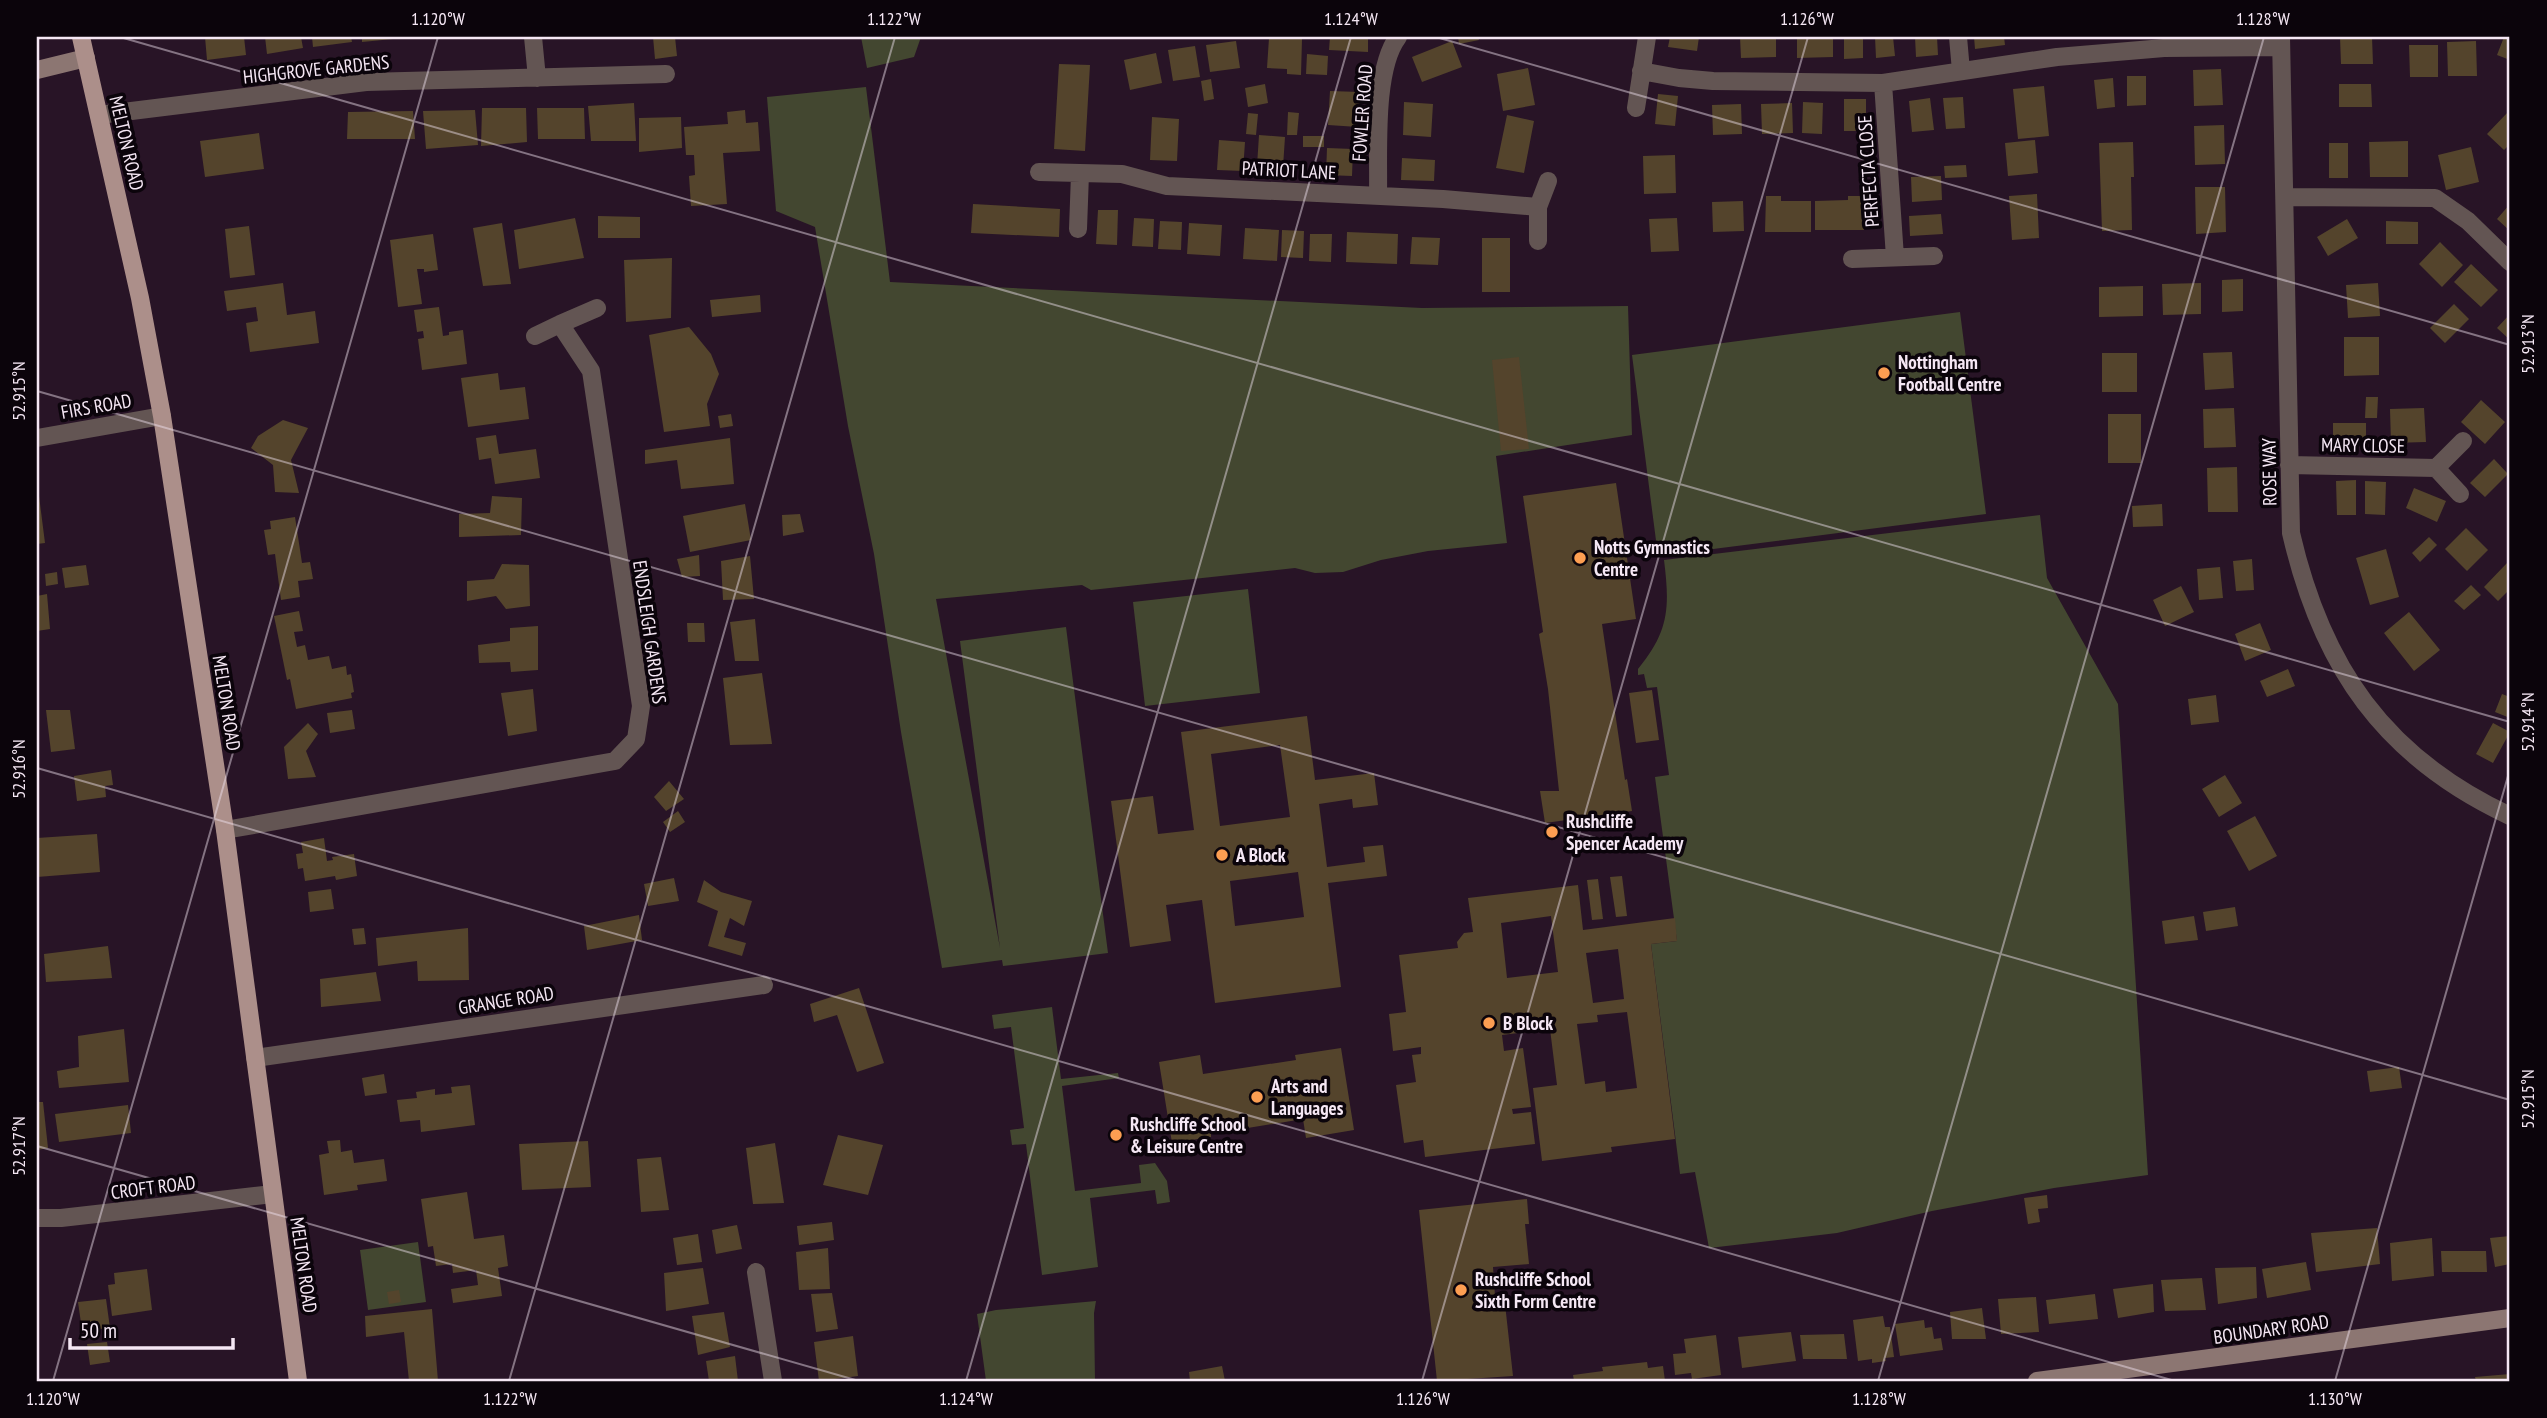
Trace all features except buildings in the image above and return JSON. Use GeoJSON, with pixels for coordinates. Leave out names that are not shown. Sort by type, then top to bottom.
{"type":"FeatureCollection","features":[{"type":"Feature","properties":{"kind":"main road","name":"MELTON ROAD"},"geometry":{"type":"LineString","coordinates":[[81,37],[140,298],[162,416],[225,830],[298,1381]]}},
{"type":"Feature","properties":{"kind":"street"},"geometry":{"type":"LineString","coordinates":[[533,37],[537,78]]}},
{"type":"Feature","properties":{"kind":"street","name":"FOWLER ROAD"},"geometry":{"type":"LineString","coordinates":[[1378,195],[1382,86],[1388,57],[1398,37]]}},
{"type":"Feature","properties":{"kind":"street"},"geometry":{"type":"LineString","coordinates":[[1636,108],[1647,37]]}},
{"type":"Feature","properties":{"kind":"street"},"geometry":{"type":"LineString","coordinates":[[1958,37],[1961,71]]}},
{"type":"Feature","properties":{"kind":"street"},"geometry":{"type":"LineString","coordinates":[[1641,71],[1713,81],[1883,83],[2057,57],[2281,42]]}},
{"type":"Feature","properties":{"kind":"street","name":"ROSE WAY"},"geometry":{"type":"LineString","coordinates":[[2281,42],[2291,533],[2311,606],[2344,674],[2379,719],[2440,778],[2510,816]]}},
{"type":"Feature","properties":{"kind":"street"},"geometry":{"type":"LineString","coordinates":[[37,70],[86,58]]}},
{"type":"Feature","properties":{"kind":"street","name":"HIGHGROVE GARDENS"},"geometry":{"type":"LineString","coordinates":[[99,115],[366,82],[666,74]]}},
{"type":"Feature","properties":{"kind":"street","name":"PERFECTA CLOSE"},"geometry":{"type":"LineString","coordinates":[[1883,83],[1895,257]]}},
{"type":"Feature","properties":{"kind":"street","name":"PATRIOT LANE"},"geometry":{"type":"LineString","coordinates":[[1039,172],[1122,174],[1167,186],[1378,195],[1538,207]]}},
{"type":"Feature","properties":{"kind":"street"},"geometry":{"type":"LineString","coordinates":[[1078,229],[1080,174]]}},
{"type":"Feature","properties":{"kind":"street"},"geometry":{"type":"LineString","coordinates":[[1538,241],[1538,207],[1548,181]]}},
{"type":"Feature","properties":{"kind":"street"},"geometry":{"type":"LineString","coordinates":[[2285,197],[2435,198],[2468,221],[2510,262]]}},
{"type":"Feature","properties":{"kind":"street"},"geometry":{"type":"LineString","coordinates":[[1852,259],[1934,256]]}},
{"type":"Feature","properties":{"kind":"street"},"geometry":{"type":"LineString","coordinates":[[535,336],[597,308]]}},
{"type":"Feature","properties":{"kind":"street","name":"ENDSLEIGH GARDENS"},"geometry":{"type":"LineString","coordinates":[[225,830],[615,761],[636,739],[642,706],[591,371],[560,324]]}},
{"type":"Feature","properties":{"kind":"street","name":"FIRS ROAD"},"geometry":{"type":"LineString","coordinates":[[37,438],[162,416]]}},
{"type":"Feature","properties":{"kind":"street"},"geometry":{"type":"LineString","coordinates":[[2460,494],[2436,468],[2463,441]]}},
{"type":"Feature","properties":{"kind":"street","name":"MARY CLOSE"},"geometry":{"type":"LineString","coordinates":[[2289,465],[2436,468]]}},
{"type":"Feature","properties":{"kind":"street","name":"GRANGE ROAD"},"geometry":{"type":"LineString","coordinates":[[255,1058],[764,985]]}},
{"type":"Feature","properties":{"kind":"street","name":"CROFT ROAD"},"geometry":{"type":"LineString","coordinates":[[37,1217],[61,1218],[273,1194]]}},
{"type":"Feature","properties":{"kind":"street"},"geometry":{"type":"LineString","coordinates":[[756,1272],[773,1381]]}},
{"type":"Feature","properties":{"kind":"street","name":"BOUNDARY ROAD"},"geometry":{"type":"LineString","coordinates":[[2037,1381],[2510,1318]]}},
{"type":"Feature","properties":{"kind":"green space"},"geometry":{"type":"Polygon","coordinates":[[[861,37],[921,37],[914,57],[867,68],[861,37]]]}},
{"type":"Feature","properties":{"kind":"green space"},"geometry":{"type":"Polygon","coordinates":[[[866,87],[890,282],[1422,308],[1628,306],[1632,435],[1496,456],[1507,543],[1428,551],[1381,560],[1343,572],[1315,573],[1295,568],[1091,590],[1082,585],[936,599],[1000,948],[960,641],[1066,627],[1108,953],[1003,966],[1002,960],[942,968],[901,732],[874,554],[848,426],[815,227],[776,211],[767,97],[866,87]]]}},
{"type":"Feature","properties":{"kind":"green space"},"geometry":{"type":"Polygon","coordinates":[[[1960,312],[1986,514],[1658,556],[1632,355],[1960,312]]]}},
{"type":"Feature","properties":{"kind":"green space"},"geometry":{"type":"Polygon","coordinates":[[[2040,515],[2047,578],[2118,704],[2148,1175],[2054,1188],[1932,1211],[1837,1233],[1709,1248],[1695,1172],[1680,1174],[1651,944],[1677,941],[1655,777],[1669,775],[1657,687],[1647,688],[1644,674],[1638,675],[1638,669],[1656,643],[1665,618],[1667,592],[1664,560],[2040,515]]]}},
{"type":"Feature","properties":{"kind":"green space"},"geometry":{"type":"Polygon","coordinates":[[[1248,589],[1260,693],[1145,706],[1133,602],[1248,589]]]}},
{"type":"Feature","properties":{"kind":"green space"},"geometry":{"type":"Polygon","coordinates":[[[1052,1007],[1061,1079],[1118,1073],[1119,1078],[1062,1086],[1075,1191],[1141,1183],[1139,1165],[1155,1163],[1167,1181],[1170,1202],[1157,1204],[1155,1190],[1090,1198],[1098,1267],[1042,1275],[1026,1144],[1012,1145],[1010,1130],[1024,1128],[1011,1027],[994,1029],[992,1015],[1052,1007]]]}},
{"type":"Feature","properties":{"kind":"green space"},"geometry":{"type":"Polygon","coordinates":[[[418,1242],[426,1302],[368,1310],[360,1250],[418,1242]]]}},
{"type":"Feature","properties":{"kind":"green space"},"geometry":{"type":"Polygon","coordinates":[[[1096,1301],[1095,1381],[986,1381],[977,1314],[1096,1301]]]}},
{"type":"Feature","properties":{"kind":"place","name":"Nottingham Football Centre"},"geometry":{"type":"Point","coordinates":[1884,373]}},
{"type":"Feature","properties":{"kind":"place","name":"Notts Gymnastics Centre"},"geometry":{"type":"Point","coordinates":[1580,558]}},
{"type":"Feature","properties":{"kind":"place","name":"Rushcliffe Spencer Academy"},"geometry":{"type":"Point","coordinates":[1552,832]}},
{"type":"Feature","properties":{"kind":"place","name":"A Block"},"geometry":{"type":"Point","coordinates":[1222,855]}},
{"type":"Feature","properties":{"kind":"place","name":"B Block"},"geometry":{"type":"Point","coordinates":[1489,1023]}},
{"type":"Feature","properties":{"kind":"place","name":"Arts and Languages"},"geometry":{"type":"Point","coordinates":[1257,1097]}},
{"type":"Feature","properties":{"kind":"place","name":"Rushcliffe School & Leisure Centre"},"geometry":{"type":"Point","coordinates":[1116,1135]}},
{"type":"Feature","properties":{"kind":"place","name":"Rushcliffe School Sixth Form Centre"},"geometry":{"type":"Point","coordinates":[1461,1290]}}]}
